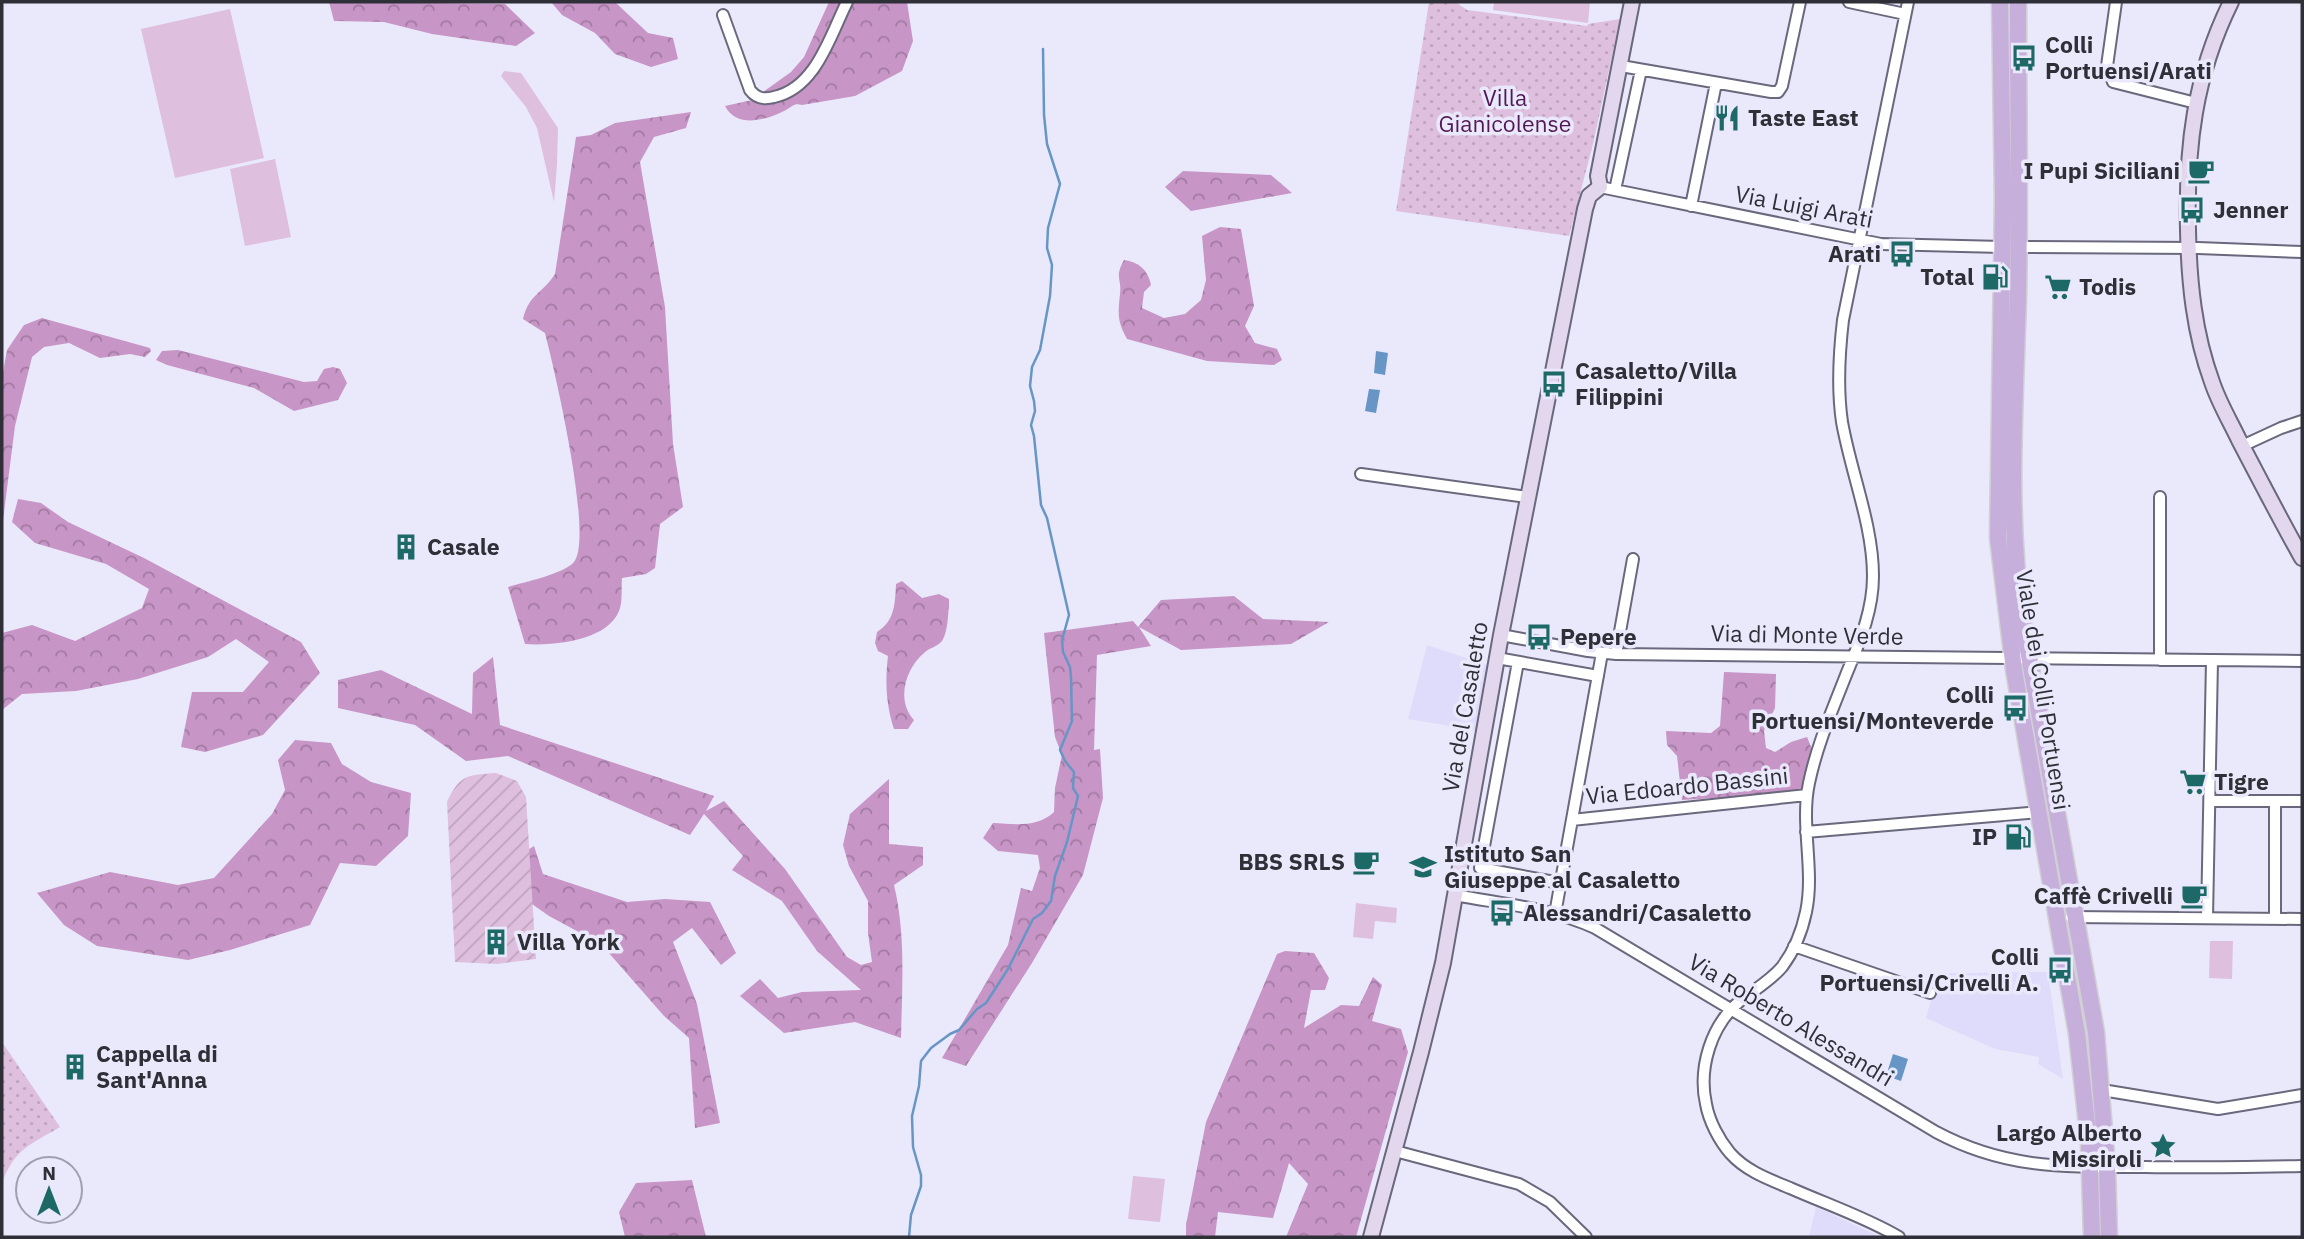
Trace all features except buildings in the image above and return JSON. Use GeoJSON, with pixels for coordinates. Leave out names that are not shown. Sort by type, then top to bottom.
{"type":"FeatureCollection","features":[{"type":"Feature","properties":{"kind":"main road","name":"Viale dei Colli Portuensi"},"geometry":{"type":"LineString","coordinates":[[2000,2],[2002,247],[2010,286]]}},
{"type":"Feature","properties":{"kind":"main road","name":"Viale dei Colli Portuensi"},"geometry":{"type":"LineString","coordinates":[[2018,2],[2019,247],[2010,286],[2007,468],[2016,565],[2030,660],[2096,1032],[2102,1090],[2099,1168],[2092,1237]]}},
{"type":"Feature","properties":{"kind":"main road","name":"Viale dei Colli Portuensi"},"geometry":{"type":"LineString","coordinates":[[2007,468],[1998,538],[2012,659],[2058,919],[2109,1237]]}},
{"type":"Feature","properties":{"kind":"street"},"geometry":{"type":"LineString","coordinates":[[723,15],[750,90],[755,96],[766,99],[791,91],[810,74],[847,2]]}},
{"type":"Feature","properties":{"kind":"street"},"geometry":{"type":"LineString","coordinates":[[1600,187],[1598,176],[1632,2]]}},
{"type":"Feature","properties":{"kind":"street"},"geometry":{"type":"LineString","coordinates":[[1620,66],[1778,92],[1782,86],[1800,2]]}},
{"type":"Feature","properties":{"kind":"street"},"geometry":{"type":"LineString","coordinates":[[1849,2],[1905,14]]}},
{"type":"Feature","properties":{"kind":"street"},"geometry":{"type":"LineString","coordinates":[[1899,1237],[1744,1166],[1727,1149],[1709,1114],[1704,1084],[1711,1041],[1732,1009],[1776,973],[1794,946],[1807,905],[1807,795],[1819,742],[1870,611],[1872,564],[1842,423],[1839,366],[1843,320],[1908,2]]}},
{"type":"Feature","properties":{"kind":"street"},"geometry":{"type":"LineString","coordinates":[[2116,2],[2107,66],[2113,82],[2196,103]]}},
{"type":"Feature","properties":{"kind":"street"},"geometry":{"type":"LineString","coordinates":[[2231,2],[2210,52],[2196,103],[2188,162],[2191,295],[2205,363],[2216,394],[2265,493],[2302,558]]}},
{"type":"Feature","properties":{"kind":"street"},"geometry":{"type":"LineString","coordinates":[[1615,190],[1641,70]]}},
{"type":"Feature","properties":{"kind":"street"},"geometry":{"type":"LineString","coordinates":[[2000,72],[2018,71]]}},
{"type":"Feature","properties":{"kind":"street"},"geometry":{"type":"LineString","coordinates":[[1691,206],[1716,83]]}},
{"type":"Feature","properties":{"kind":"street","name":"Via Luigi Arati"},"geometry":{"type":"LineString","coordinates":[[1600,187],[1891,245],[2002,247]]}},
{"type":"Feature","properties":{"kind":"street","name":"Via del Casaletto"},"geometry":{"type":"LineString","coordinates":[[1371,1237],[1441,971],[1527,497],[1585,209],[1592,192],[1600,187]]}},
{"type":"Feature","properties":{"kind":"street"},"geometry":{"type":"LineString","coordinates":[[2019,247],[2302,252]]}},
{"type":"Feature","properties":{"kind":"street"},"geometry":{"type":"LineString","coordinates":[[2242,446],[2302,421]]}},
{"type":"Feature","properties":{"kind":"street"},"geometry":{"type":"LineString","coordinates":[[1360,474],[1527,497]]}},
{"type":"Feature","properties":{"kind":"street"},"geometry":{"type":"LineString","coordinates":[[2160,660],[2161,498]]}},
{"type":"Feature","properties":{"kind":"street"},"geometry":{"type":"LineString","coordinates":[[1616,654],[1633,559]]}},
{"type":"Feature","properties":{"kind":"street","name":"Via di Monte Verde"},"geometry":{"type":"LineString","coordinates":[[1501,635],[1616,654],[2302,661]]}},
{"type":"Feature","properties":{"kind":"street"},"geometry":{"type":"LineString","coordinates":[[1555,914],[1602,653]]}},
{"type":"Feature","properties":{"kind":"street"},"geometry":{"type":"LineString","coordinates":[[1497,658],[1598,676]]}},
{"type":"Feature","properties":{"kind":"street"},"geometry":{"type":"LineString","coordinates":[[2207,918],[2212,661]]}},
{"type":"Feature","properties":{"kind":"street"},"geometry":{"type":"LineString","coordinates":[[1518,662],[1480,868],[1560,883]]}},
{"type":"Feature","properties":{"kind":"street","name":"Via Edoardo Bassini"},"geometry":{"type":"LineString","coordinates":[[1572,820],[1807,795]]}},
{"type":"Feature","properties":{"kind":"street"},"geometry":{"type":"LineString","coordinates":[[2211,801],[2302,801]]}},
{"type":"Feature","properties":{"kind":"street"},"geometry":{"type":"LineString","coordinates":[[2275,802],[2275,919]]}},
{"type":"Feature","properties":{"kind":"street"},"geometry":{"type":"LineString","coordinates":[[1806,832],[2039,812]]}},
{"type":"Feature","properties":{"kind":"street","name":"Via Roberto Alessandri"},"geometry":{"type":"LineString","coordinates":[[1455,895],[1555,914],[1595,928],[1956,1143],[1986,1153],[2032,1164],[2099,1168],[2302,1167]]}},
{"type":"Feature","properties":{"kind":"street"},"geometry":{"type":"LineString","coordinates":[[2058,919],[2077,916],[2302,919]]}},
{"type":"Feature","properties":{"kind":"street"},"geometry":{"type":"LineString","coordinates":[[1794,946],[1930,993]]}},
{"type":"Feature","properties":{"kind":"street"},"geometry":{"type":"LineString","coordinates":[[2102,1090],[2218,1109],[2302,1095]]}},
{"type":"Feature","properties":{"kind":"street"},"geometry":{"type":"LineString","coordinates":[[1395,1151],[1519,1184],[1550,1202],[1586,1237]]}},
{"type":"Feature","properties":{"kind":"shaded area"},"geometry":{"type":"Polygon","coordinates":[[[1427,645],[1490,666],[1479,731],[1408,719],[1427,645]]]}},
{"type":"Feature","properties":{"kind":"shaded area"},"geometry":{"type":"Polygon","coordinates":[[[2048,972],[2063,1079],[2038,1064],[2039,1057],[1995,1049],[1926,1018],[1933,993],[1940,980],[1948,973],[2048,972]]]}},
{"type":"Feature","properties":{"kind":"shaded area"},"geometry":{"type":"Polygon","coordinates":[[[1816,1207],[1881,1237],[1809,1237],[1816,1207]]]}},
{"type":"Feature","properties":{"kind":"green space"},"geometry":{"type":"Polygon","coordinates":[[[329,2],[505,4],[535,33],[516,46],[432,34],[384,22],[334,21],[329,2]]]}},
{"type":"Feature","properties":{"kind":"green space"},"geometry":{"type":"Polygon","coordinates":[[[551,2],[615,2],[648,33],[673,38],[678,59],[651,67],[615,54],[595,33],[562,15],[551,2]]]}},
{"type":"Feature","properties":{"kind":"green space"},"geometry":{"type":"Polygon","coordinates":[[[829,2],[907,2],[913,41],[902,71],[855,96],[795,105],[762,119],[745,120],[730,113],[725,106],[752,100],[791,72],[804,57],[829,2]]]}},
{"type":"Feature","properties":{"kind":"green space","name":"Villa Gianicolense"},"geometry":{"type":"Polygon","coordinates":[[[1429,2],[1455,2],[1467,10],[1587,26],[1620,19],[1593,144],[1569,236],[1396,211],[1429,2]]]}},
{"type":"Feature","properties":{"kind":"green space"},"geometry":{"type":"Polygon","coordinates":[[[1494,2],[1590,2],[1588,23],[1493,10],[1494,2]]]}},
{"type":"Feature","properties":{"kind":"green space"},"geometry":{"type":"Polygon","coordinates":[[[230,9],[264,158],[175,178],[141,29],[230,9]]]}},
{"type":"Feature","properties":{"kind":"green space"},"geometry":{"type":"Polygon","coordinates":[[[504,71],[521,73],[558,128],[554,202],[537,128],[526,107],[501,76],[504,71]]]}},
{"type":"Feature","properties":{"kind":"green space"},"geometry":{"type":"Polygon","coordinates":[[[691,112],[686,128],[654,137],[640,162],[665,307],[673,444],[683,507],[660,524],[655,568],[646,574],[622,578],[620,607],[613,621],[603,629],[578,640],[525,644],[508,587],[553,574],[569,566],[574,562],[579,546],[576,488],[550,352],[545,333],[523,319],[532,299],[555,274],[576,137],[591,135],[615,123],[691,112]]]}},
{"type":"Feature","properties":{"kind":"green space"},"geometry":{"type":"Polygon","coordinates":[[[275,159],[291,237],[245,246],[230,169],[275,159]]]}},
{"type":"Feature","properties":{"kind":"green space"},"geometry":{"type":"Polygon","coordinates":[[[1183,171],[1271,175],[1292,193],[1191,211],[1165,187],[1183,171]]]}},
{"type":"Feature","properties":{"kind":"green space"},"geometry":{"type":"Polygon","coordinates":[[[1220,227],[1241,229],[1254,306],[1245,326],[1255,343],[1277,349],[1282,360],[1274,365],[1207,361],[1127,339],[1121,327],[1119,274],[1124,260],[1142,268],[1150,280],[1151,285],[1144,292],[1142,308],[1164,318],[1185,314],[1201,300],[1206,280],[1202,236],[1220,227]]]}},
{"type":"Feature","properties":{"kind":"green space"},"geometry":{"type":"Polygon","coordinates":[[[42,318],[150,348],[151,351],[145,357],[130,354],[100,358],[69,343],[44,347],[32,357],[15,426],[2,528],[2,378],[7,350],[24,325],[42,318]]]}},
{"type":"Feature","properties":{"kind":"green space"},"geometry":{"type":"Polygon","coordinates":[[[178,350],[304,382],[317,381],[324,369],[333,367],[340,369],[347,383],[338,400],[294,411],[254,388],[156,360],[162,351],[178,350]]]}},
{"type":"Feature","properties":{"kind":"green space"},"geometry":{"type":"Polygon","coordinates":[[[18,499],[41,503],[68,522],[144,558],[301,642],[320,673],[263,735],[205,752],[181,747],[192,692],[243,692],[269,662],[236,639],[208,657],[138,679],[76,691],[22,694],[2,710],[2,633],[32,625],[75,641],[142,608],[149,589],[106,564],[35,543],[12,522],[18,499]]]}},
{"type":"Feature","properties":{"kind":"green space"},"geometry":{"type":"Polygon","coordinates":[[[902,581],[922,598],[939,594],[949,599],[949,604],[947,628],[942,641],[917,660],[905,685],[905,704],[914,720],[908,729],[894,729],[887,693],[888,656],[878,651],[875,643],[877,632],[891,617],[896,584],[902,581]]]}},
{"type":"Feature","properties":{"kind":"green space"},"geometry":{"type":"Polygon","coordinates":[[[1234,596],[1263,619],[1329,622],[1291,644],[1181,650],[1139,627],[1151,646],[1097,655],[1094,750],[1100,749],[1103,798],[1083,875],[1032,963],[966,1066],[942,1058],[1008,945],[1021,888],[1032,891],[1040,868],[1038,855],[998,851],[983,838],[993,823],[1033,823],[1054,812],[1055,788],[1062,755],[1055,737],[1044,633],[1133,621],[1138,627],[1161,600],[1234,596]]]}},
{"type":"Feature","properties":{"kind":"green space"},"geometry":{"type":"Polygon","coordinates":[[[493,657],[500,725],[714,796],[706,811],[724,801],[785,869],[847,957],[861,965],[872,962],[868,901],[849,866],[843,845],[850,814],[889,779],[889,844],[923,847],[923,865],[894,885],[902,942],[901,1038],[855,1022],[784,1033],[740,996],[760,979],[778,998],[802,992],[861,990],[817,951],[782,901],[732,870],[743,856],[704,814],[690,835],[508,756],[466,761],[415,725],[338,708],[338,680],[381,670],[472,714],[473,673],[493,657]]]}},
{"type":"Feature","properties":{"kind":"green space"},"geometry":{"type":"Polygon","coordinates":[[[1724,672],[1776,674],[1775,708],[1764,731],[1766,748],[1775,752],[1791,742],[1807,737],[1812,749],[1801,789],[1794,793],[1682,800],[1677,756],[1667,745],[1666,731],[1711,733],[1720,726],[1724,672]]]}},
{"type":"Feature","properties":{"kind":"green space"},"geometry":{"type":"Polygon","coordinates":[[[295,740],[331,743],[342,764],[371,782],[411,793],[408,836],[376,866],[340,863],[310,925],[188,960],[97,946],[64,925],[37,893],[110,872],[178,885],[214,878],[272,814],[285,790],[278,760],[295,740]]]}},
{"type":"Feature","properties":{"kind":"green space"},"geometry":{"type":"Polygon","coordinates":[[[496,773],[517,781],[526,797],[536,959],[497,964],[455,962],[447,802],[456,786],[466,778],[496,773]]]}},
{"type":"Feature","properties":{"kind":"green space"},"geometry":{"type":"Polygon","coordinates":[[[534,846],[543,874],[627,902],[665,899],[710,902],[736,953],[721,965],[692,928],[673,942],[697,1004],[720,1123],[695,1128],[689,1038],[664,1016],[601,944],[549,916],[512,890],[515,858],[534,846]]]}},
{"type":"Feature","properties":{"kind":"green space"},"geometry":{"type":"Polygon","coordinates":[[[1356,903],[1397,908],[1396,923],[1375,921],[1373,939],[1353,937],[1356,903]]]}},
{"type":"Feature","properties":{"kind":"green space"},"geometry":{"type":"Polygon","coordinates":[[[2210,941],[2233,941],[2232,979],[2209,978],[2210,941]]]}},
{"type":"Feature","properties":{"kind":"green space"},"geometry":{"type":"Polygon","coordinates":[[[1285,951],[1314,953],[1329,978],[1325,990],[1311,990],[1304,1028],[1341,1005],[1359,1006],[1373,977],[1382,985],[1372,1021],[1401,1029],[1408,1052],[1356,1237],[1286,1237],[1308,1184],[1289,1163],[1273,1218],[1218,1212],[1215,1237],[1186,1237],[1206,1122],[1277,954],[1285,951]]]}},
{"type":"Feature","properties":{"kind":"green space"},"geometry":{"type":"Polygon","coordinates":[[[2,1042],[60,1127],[14,1155],[2,1183],[2,1042]]]}},
{"type":"Feature","properties":{"kind":"green space"},"geometry":{"type":"Polygon","coordinates":[[[1133,1176],[1165,1179],[1160,1222],[1128,1219],[1133,1176]]]}},
{"type":"Feature","properties":{"kind":"green space"},"geometry":{"type":"Polygon","coordinates":[[[692,1180],[706,1237],[625,1237],[619,1212],[636,1183],[692,1180]]]}},
{"type":"Feature","properties":{"kind":"water"},"geometry":{"type":"Polygon","coordinates":[[[1376,351],[1388,353],[1385,375],[1374,373],[1376,351]]]}},
{"type":"Feature","properties":{"kind":"water"},"geometry":{"type":"Polygon","coordinates":[[[1369,389],[1380,390],[1376,413],[1365,411],[1369,389]]]}},
{"type":"Feature","properties":{"kind":"water"},"geometry":{"type":"Polygon","coordinates":[[[1893,1054],[1908,1059],[1901,1081],[1886,1076],[1893,1054]]]}},
{"type":"Feature","properties":{"kind":"waterway"},"geometry":{"type":"LineString","coordinates":[[909,1237],[911,1215],[921,1186],[921,1175],[913,1147],[912,1116],[921,1061],[931,1048],[959,1030],[977,1009],[986,1003],[1008,969],[1033,919],[1042,913],[1051,901],[1055,876],[1067,842],[1078,796],[1073,788],[1074,772],[1060,750],[1072,721],[1070,667],[1063,652],[1062,640],[1069,615],[1047,518],[1041,505],[1031,425],[1035,411],[1030,386],[1032,367],[1040,350],[1050,296],[1052,265],[1047,248],[1048,228],[1060,184],[1047,144],[1043,49]]}},
{"type":"Feature","properties":{"kind":"place","name":"Colli Portuensi/Arati"},"geometry":{"type":"Point","coordinates":[2024,58]}},
{"type":"Feature","properties":{"kind":"place","name":"Taste East"},"geometry":{"type":"Point","coordinates":[1727,118]}},
{"type":"Feature","properties":{"kind":"place","name":"I Pupi Siciliani"},"geometry":{"type":"Point","coordinates":[2201,171]}},
{"type":"Feature","properties":{"kind":"place","name":"Jenner"},"geometry":{"type":"Point","coordinates":[2192,210]}},
{"type":"Feature","properties":{"kind":"place","name":"Arati"},"geometry":{"type":"Point","coordinates":[1902,254]}},
{"type":"Feature","properties":{"kind":"place","name":"Total"},"geometry":{"type":"Point","coordinates":[1995,277]}},
{"type":"Feature","properties":{"kind":"place","name":"Todis"},"geometry":{"type":"Point","coordinates":[2058,287]}},
{"type":"Feature","properties":{"kind":"place","name":"Casaletto/Villa Filippini"},"geometry":{"type":"Point","coordinates":[1554,384]}},
{"type":"Feature","properties":{"kind":"place","name":"Casale"},"geometry":{"type":"Point","coordinates":[406,547]}},
{"type":"Feature","properties":{"kind":"place","name":"Pepere"},"geometry":{"type":"Point","coordinates":[1539,637]}},
{"type":"Feature","properties":{"kind":"place","name":"Colli Portuensi/Monteverde"},"geometry":{"type":"Point","coordinates":[2015,708]}},
{"type":"Feature","properties":{"kind":"place","name":"Tigre"},"geometry":{"type":"Point","coordinates":[2193,782]}},
{"type":"Feature","properties":{"kind":"place","name":"IP"},"geometry":{"type":"Point","coordinates":[2018,837]}},
{"type":"Feature","properties":{"kind":"place","name":"BBS SRLS"},"geometry":{"type":"Point","coordinates":[1366,862]}},
{"type":"Feature","properties":{"kind":"place","name":"Istituto San Giuseppe al Casaletto"},"geometry":{"type":"Point","coordinates":[1423,867]}},
{"type":"Feature","properties":{"kind":"place","name":"Caffè Crivelli"},"geometry":{"type":"Point","coordinates":[2194,896]}},
{"type":"Feature","properties":{"kind":"place","name":"Alessandri/Casaletto"},"geometry":{"type":"Point","coordinates":[1502,913]}},
{"type":"Feature","properties":{"kind":"place","name":"Villa York"},"geometry":{"type":"Point","coordinates":[496,942]}},
{"type":"Feature","properties":{"kind":"place","name":"Colli Portuensi/Crivelli A."},"geometry":{"type":"Point","coordinates":[2060,970]}},
{"type":"Feature","properties":{"kind":"place","name":"Cappella di Sant'Anna"},"geometry":{"type":"Point","coordinates":[75,1067]}},
{"type":"Feature","properties":{"kind":"place","name":"Largo Alberto Missiroli"},"geometry":{"type":"Point","coordinates":[2163,1146]}}]}
